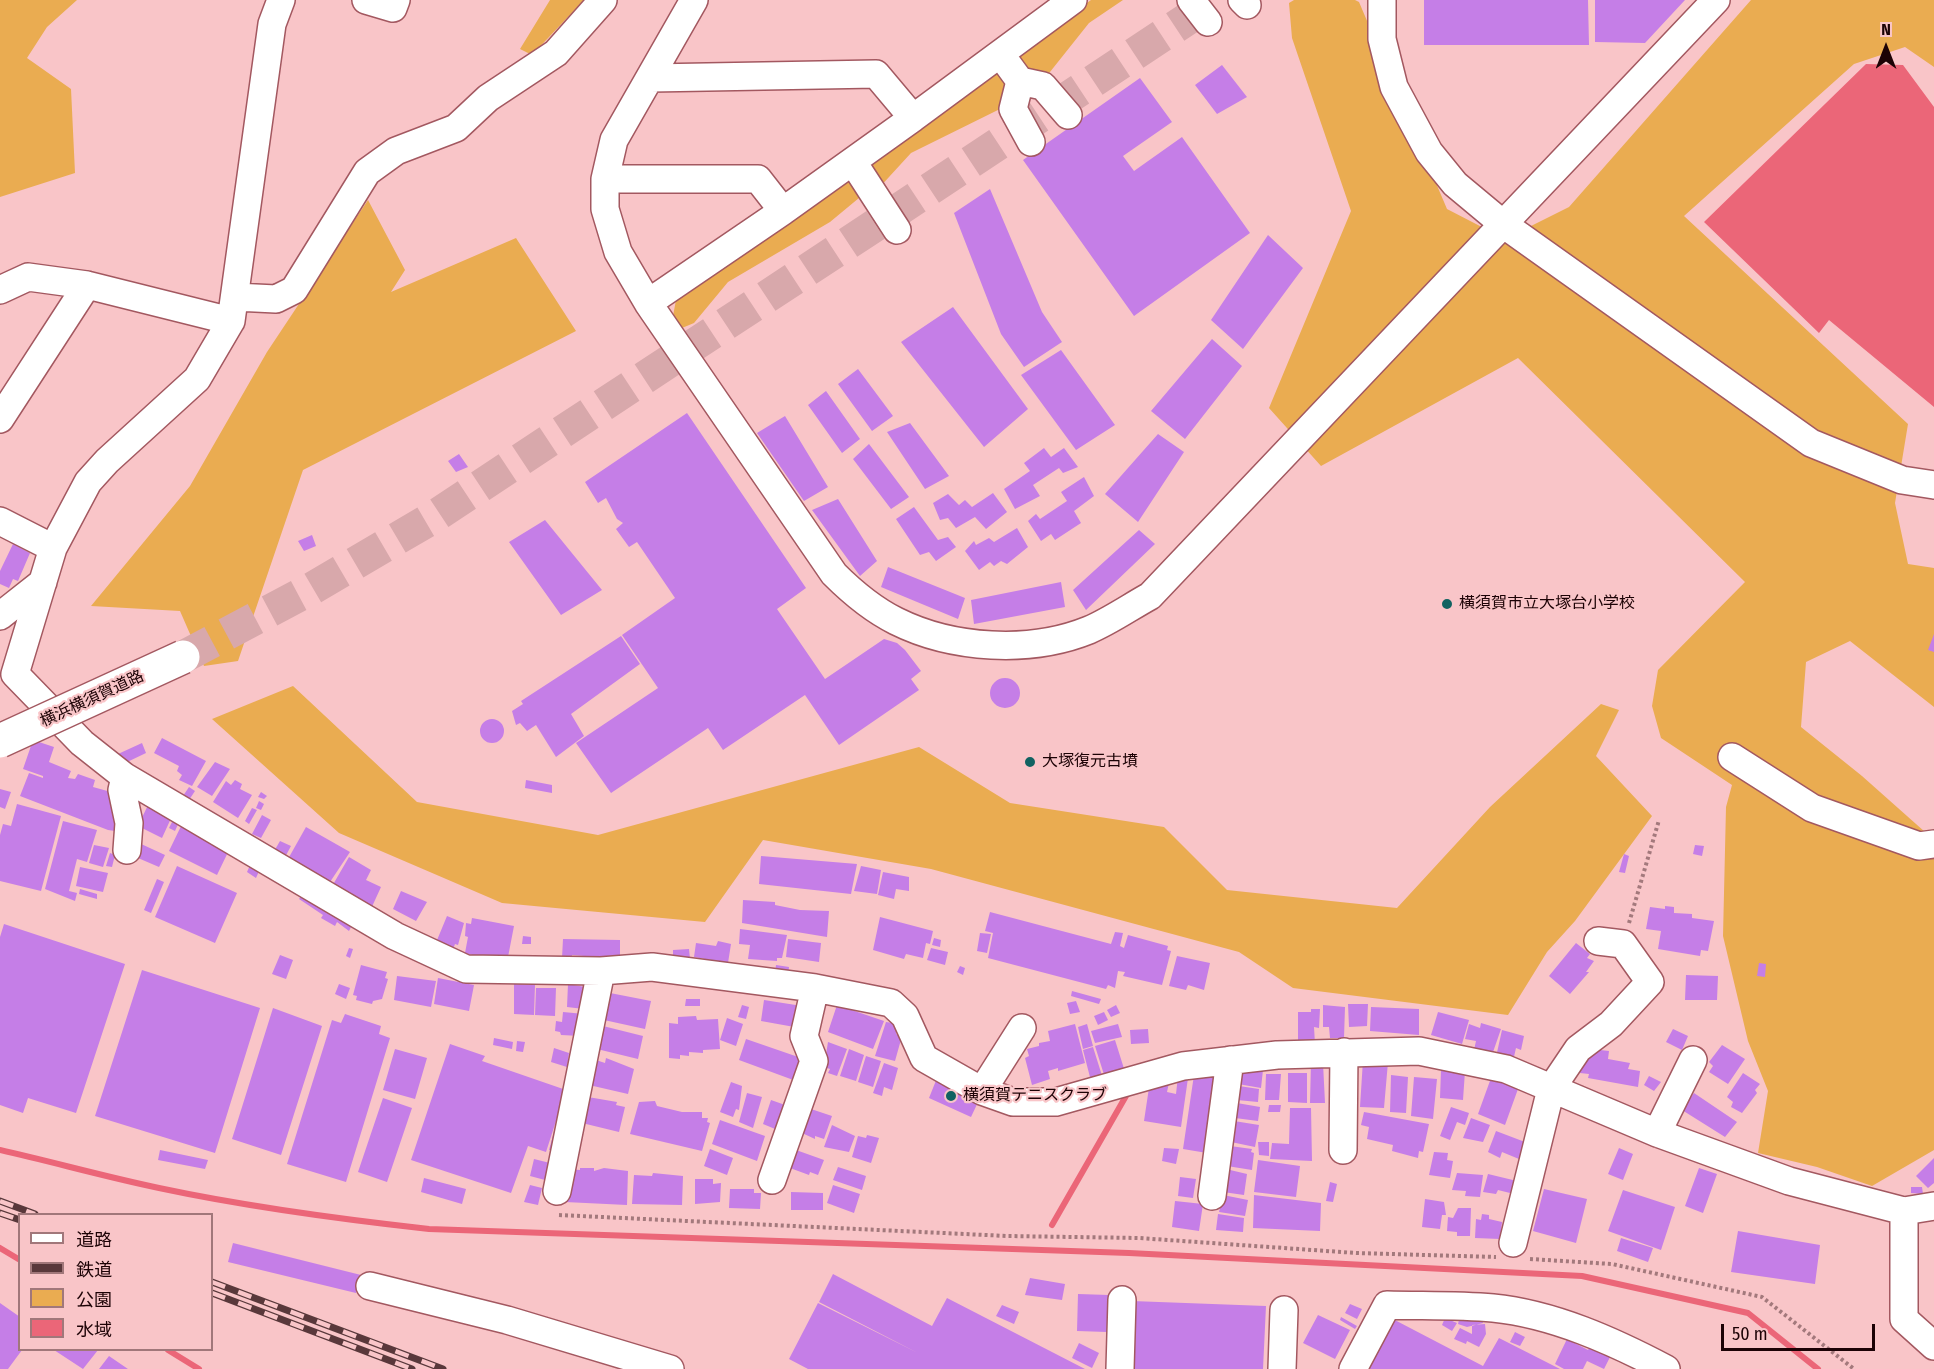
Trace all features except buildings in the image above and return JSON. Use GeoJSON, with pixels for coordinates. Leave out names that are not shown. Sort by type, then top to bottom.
{"type":"FeatureCollection","features":[{"type":"Feature","properties":{"kind":"highway","name":"横浜横須賀道路"},"geometry":{"type":"LineString","coordinates":[[0,726],[180,651],[0,741]]}},
{"type":"Feature","properties":{"kind":"street"},"geometry":{"type":"LineString","coordinates":[[281,0],[272,24],[233,309],[197,379],[107,461],[88,482],[53,548],[43,582],[7,672],[82,743],[125,777],[395,936],[466,969],[601,971],[652,967],[815,988],[891,1003],[905,1016],[924,1058],[982,1091],[1014,1102],[1056,1102],[1183,1066],[1230,1060],[1344,1052],[1419,1051],[1506,1069],[1657,1133],[1789,1181],[1904,1212],[1934,1206]]}},
{"type":"Feature","properties":{"kind":"street"},"geometry":{"type":"LineString","coordinates":[[366,0],[393,8],[396,0]]}},
{"type":"Feature","properties":{"kind":"street"},"geometry":{"type":"LineString","coordinates":[[0,290],[28,277],[233,309],[276,299],[294,290],[367,172],[396,151],[456,128],[488,98],[556,53],[603,0]]}},
{"type":"Feature","properties":{"kind":"street"},"geometry":{"type":"LineString","coordinates":[[694,0],[614,140],[605,179],[605,209],[618,252],[648,303],[834,574],[857,597],[896,621],[944,639],[1001,644],[1039,644],[1089,630],[1150,596],[1716,0]]}},
{"type":"Feature","properties":{"kind":"street"},"geometry":{"type":"LineString","coordinates":[[1191,0],[1209,22]]}},
{"type":"Feature","properties":{"kind":"street"},"geometry":{"type":"LineString","coordinates":[[1382,0],[1382,39],[1394,87],[1429,152],[1455,184],[1503,224],[1812,443],[1902,480],[1934,485]]}},
{"type":"Feature","properties":{"kind":"street"},"geometry":{"type":"LineString","coordinates":[[648,303],[853,162],[1001,55],[1064,2]]}},
{"type":"Feature","properties":{"kind":"street"},"geometry":{"type":"LineString","coordinates":[[1001,55],[1020,81],[1043,86],[1068,115]]}},
{"type":"Feature","properties":{"kind":"street"},"geometry":{"type":"LineString","coordinates":[[651,78],[876,74],[913,118]]}},
{"type":"Feature","properties":{"kind":"street"},"geometry":{"type":"LineString","coordinates":[[1020,81],[1014,109],[1031,142]]}},
{"type":"Feature","properties":{"kind":"street"},"geometry":{"type":"LineString","coordinates":[[853,162],[897,230]]}},
{"type":"Feature","properties":{"kind":"street"},"geometry":{"type":"LineString","coordinates":[[605,179],[758,179],[783,211]]}},
{"type":"Feature","properties":{"kind":"street"},"geometry":{"type":"LineString","coordinates":[[0,419],[87,285]]}},
{"type":"Feature","properties":{"kind":"street"},"geometry":{"type":"LineString","coordinates":[[0,521],[53,548]]}},
{"type":"Feature","properties":{"kind":"street"},"geometry":{"type":"LineString","coordinates":[[0,616],[43,582]]}},
{"type":"Feature","properties":{"kind":"street"},"geometry":{"type":"LineString","coordinates":[[1732,757],[1812,808],[1919,846],[1934,844]]}},
{"type":"Feature","properties":{"kind":"street"},"geometry":{"type":"LineString","coordinates":[[125,777],[122,790],[129,823],[127,850]]}},
{"type":"Feature","properties":{"kind":"street"},"geometry":{"type":"LineString","coordinates":[[1512,1253],[1551,1089],[1578,1049],[1611,1024],[1650,982],[1610,942]]}},
{"type":"Feature","properties":{"kind":"street"},"geometry":{"type":"LineString","coordinates":[[557,1191],[601,971]]}},
{"type":"Feature","properties":{"kind":"street"},"geometry":{"type":"LineString","coordinates":[[772,1180],[814,1061],[804,1036],[815,988]]}},
{"type":"Feature","properties":{"kind":"street"},"geometry":{"type":"LineString","coordinates":[[982,1091],[1022,1028]]}},
{"type":"Feature","properties":{"kind":"street"},"geometry":{"type":"LineString","coordinates":[[1343,1150],[1344,1052]]}},
{"type":"Feature","properties":{"kind":"street"},"geometry":{"type":"LineString","coordinates":[[1212,1196],[1230,1060]]}},
{"type":"Feature","properties":{"kind":"street"},"geometry":{"type":"LineString","coordinates":[[1657,1133],[1694,1060]]}},
{"type":"Feature","properties":{"kind":"street"},"geometry":{"type":"LineString","coordinates":[[1904,1212],[1904,1319],[1934,1346]]}},
{"type":"Feature","properties":{"kind":"street"},"geometry":{"type":"LineString","coordinates":[[370,1286],[529,1326],[670,1369]]}},
{"type":"Feature","properties":{"kind":"street"},"geometry":{"type":"LineString","coordinates":[[1120,1369],[1122,1300]]}},
{"type":"Feature","properties":{"kind":"street"},"geometry":{"type":"LineString","coordinates":[[1353,1369],[1387,1305],[1492,1308],[1524,1313],[1593,1336],[1666,1369]]}},
{"type":"Feature","properties":{"kind":"street"},"geometry":{"type":"LineString","coordinates":[[1282,1369],[1284,1310]]}},
{"type":"Feature","properties":{"kind":"path"},"geometry":{"type":"LineString","coordinates":[[1610,942],[1659,820]]}},
{"type":"Feature","properties":{"kind":"path"},"geometry":{"type":"LineString","coordinates":[[557,1191],[556,1215],[1007,1236],[1139,1238],[1356,1253],[1512,1253],[1612,1264],[1762,1297],[1854,1369]]}},
{"type":"Feature","properties":{"kind":"green space"},"geometry":{"type":"Polygon","coordinates":[[[0,0],[77,0],[47,27],[27,58],[71,89],[75,173],[0,197],[0,0]]]}},
{"type":"Feature","properties":{"kind":"green space"},"geometry":{"type":"Polygon","coordinates":[[[550,0],[584,0],[532,55],[520,49],[550,0]]]}},
{"type":"Feature","properties":{"kind":"green space"},"geometry":{"type":"Polygon","coordinates":[[[1091,0],[1123,0],[1089,23],[1046,77],[1030,72],[1015,55],[1091,0]]]}},
{"type":"Feature","properties":{"kind":"green space"},"geometry":{"type":"Polygon","coordinates":[[[1294,0],[1355,0],[1359,2],[1447,209],[1505,239],[1569,207],[1751,0],[1934,0],[1934,67],[1905,47],[1854,64],[1684,216],[1908,424],[1895,503],[1908,564],[1934,568],[1934,707],[1850,641],[1806,662],[1801,727],[1862,776],[1934,840],[1934,1150],[1872,1186],[1817,1167],[1758,1153],[1768,1091],[1748,1041],[1723,936],[1726,807],[1732,785],[1661,738],[1652,706],[1658,670],[1745,582],[1518,358],[1321,466],[1269,408],[1351,211],[1292,38],[1289,3],[1294,0]]]}},
{"type":"Feature","properties":{"kind":"green space"},"geometry":{"type":"Polygon","coordinates":[[[995,71],[1001,71],[1008,81],[1004,107],[911,153],[878,189],[867,162],[995,71]]]}},
{"type":"Feature","properties":{"kind":"green space"},"geometry":{"type":"Polygon","coordinates":[[[855,179],[865,193],[830,222],[728,282],[694,323],[682,328],[673,316],[676,300],[845,180],[855,179]]]}},
{"type":"Feature","properties":{"kind":"green space"},"geometry":{"type":"Polygon","coordinates":[[[368,200],[405,270],[391,292],[516,238],[576,331],[303,470],[238,661],[204,666],[180,611],[91,606],[190,486],[267,352],[368,200]]]}},
{"type":"Feature","properties":{"kind":"green space"},"geometry":{"type":"Polygon","coordinates":[[[293,686],[417,802],[598,835],[919,747],[1010,803],[1164,827],[1227,890],[1397,908],[1490,807],[1601,704],[1619,710],[1596,756],[1652,816],[1575,921],[1547,952],[1508,1015],[1293,988],[1239,952],[931,869],[763,840],[705,922],[502,903],[339,833],[212,719],[293,686]]]}},
{"type":"Feature","properties":{"kind":"water"},"geometry":{"type":"Polygon","coordinates":[[[1866,64],[1903,65],[1934,107],[1934,407],[1829,320],[1819,333],[1704,222],[1866,64]]]}},
{"type":"Feature","properties":{"kind":"waterway"},"geometry":{"type":"LineString","coordinates":[[1052,1225],[1130,1089]]}},
{"type":"Feature","properties":{"kind":"waterway"},"geometry":{"type":"LineString","coordinates":[[0,1150],[192,1195],[327,1217],[429,1229],[1129,1253],[1582,1276],[1748,1313],[1818,1369]]}},
{"type":"Feature","properties":{"kind":"waterway"},"geometry":{"type":"LineString","coordinates":[[0,1248],[18,1259]]}},
{"type":"Feature","properties":{"kind":"waterway"},"geometry":{"type":"LineString","coordinates":[[170,1351],[199,1369]]}},
{"type":"Feature","properties":{"kind":"tunnel"},"geometry":{"type":"LineString","coordinates":[[183,657],[311,589],[432,518],[1216,0]]}},
{"type":"Feature","properties":{"kind":"railway"},"geometry":{"type":"LineString","coordinates":[[0,1201],[32,1213]]}},
{"type":"Feature","properties":{"kind":"railway"},"geometry":{"type":"LineString","coordinates":[[0,1213],[18,1219]]}},
{"type":"Feature","properties":{"kind":"railway"},"geometry":{"type":"LineString","coordinates":[[213,1282],[443,1369]]}},
{"type":"Feature","properties":{"kind":"railway"},"geometry":{"type":"LineString","coordinates":[[213,1293],[412,1369]]}},
{"type":"Feature","properties":{"kind":"place","name":"横須賀市立大塚台小学校"},"geometry":{"type":"Point","coordinates":[1447,604]}},
{"type":"Feature","properties":{"kind":"place","name":"大塚復元古墳"},"geometry":{"type":"Point","coordinates":[1030,762]}},
{"type":"Feature","properties":{"kind":"place","name":"横須賀テニスクラブ"},"geometry":{"type":"Point","coordinates":[951,1096]}}]}
